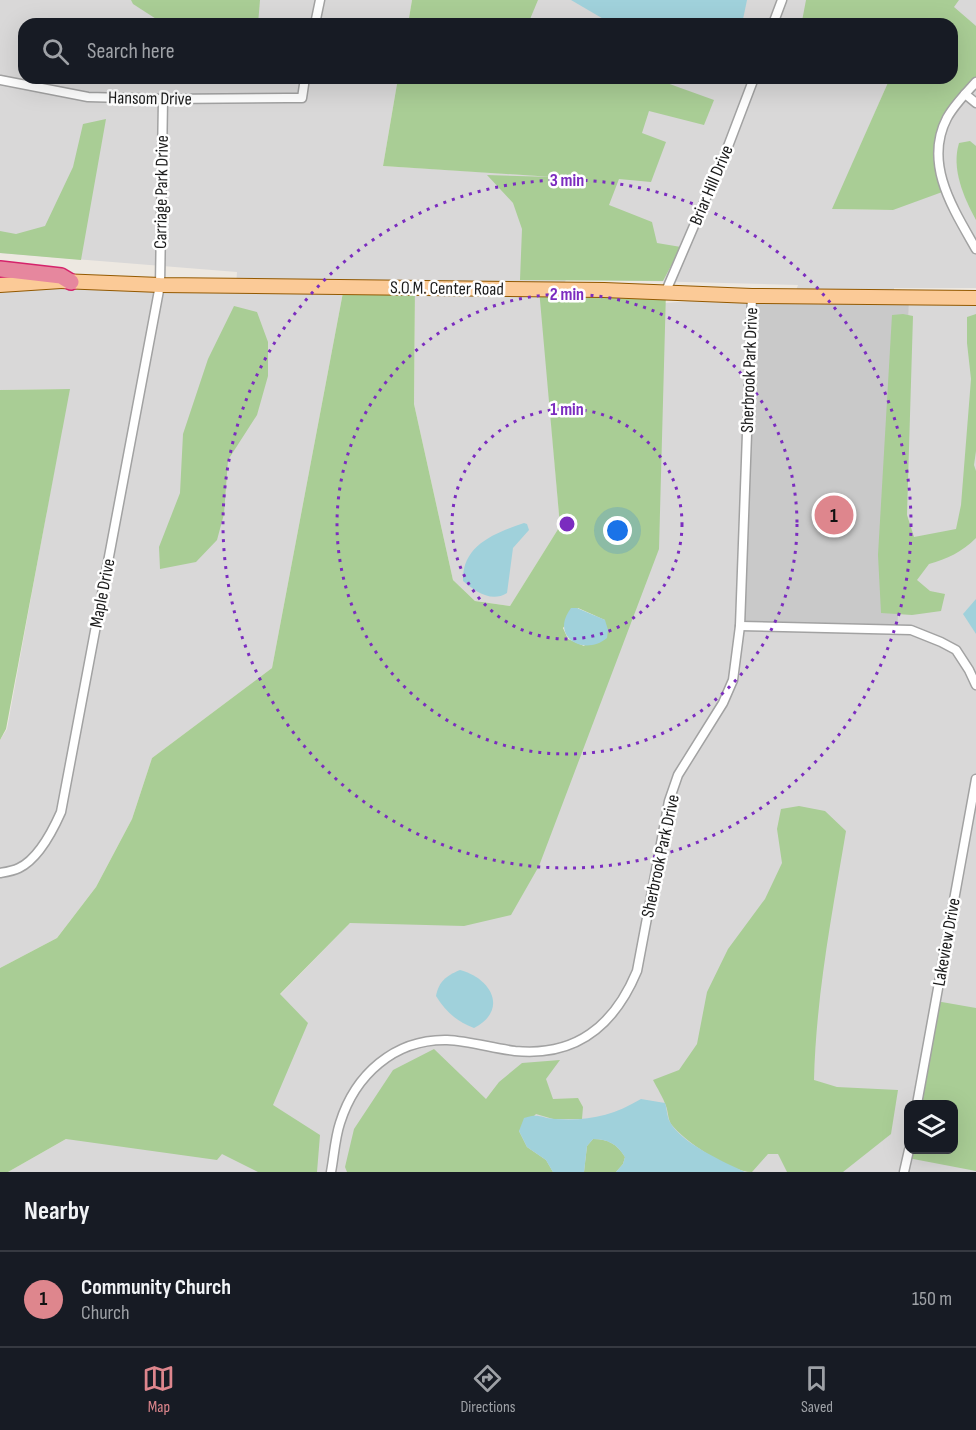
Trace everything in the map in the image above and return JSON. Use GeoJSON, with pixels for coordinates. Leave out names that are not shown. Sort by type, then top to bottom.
{"type":"FeatureCollection","features":[{"type":"Feature","properties":{"kind":"highway"},"geometry":{"type":"LineString","coordinates":[[0,268],[61,276],[66,281]]}},
{"type":"Feature","properties":{"kind":"main road","name":"S.O.M. Center Road"},"geometry":{"type":"LineString","coordinates":[[0,275],[66,281],[160,285],[666,291],[752,296],[976,298]]}},
{"type":"Feature","properties":{"kind":"main road","name":"S.O.M. Center Road"},"geometry":{"type":"LineString","coordinates":[[0,285],[66,281]]}},
{"type":"Feature","properties":{"kind":"street"},"geometry":{"type":"LineString","coordinates":[[316,18],[320,0]]}},
{"type":"Feature","properties":{"kind":"street"},"geometry":{"type":"LineString","coordinates":[[775,18],[782,0]]}},
{"type":"Feature","properties":{"kind":"street","name":"Hansom Drive"},"geometry":{"type":"LineString","coordinates":[[0,80],[18,83]]}},
{"type":"Feature","properties":{"kind":"street"},"geometry":{"type":"LineString","coordinates":[[976,82],[947,118],[940,141],[939,161],[940,178],[945,191],[976,249]]}},
{"type":"Feature","properties":{"kind":"street","name":"Hansom Drive"},"geometry":{"type":"LineString","coordinates":[[21,84],[88,97],[163,99],[302,98],[304,84]]}},
{"type":"Feature","properties":{"kind":"street","name":"Briar Hill Drive"},"geometry":{"type":"LineString","coordinates":[[666,291],[727,149],[752,84]]}},
{"type":"Feature","properties":{"kind":"street"},"geometry":{"type":"LineString","coordinates":[[966,94],[976,103]]}},
{"type":"Feature","properties":{"kind":"street","name":"Carriage Park Drive"},"geometry":{"type":"LineString","coordinates":[[160,285],[163,99]]}},
{"type":"Feature","properties":{"kind":"street","name":"Maple Drive"},"geometry":{"type":"LineString","coordinates":[[0,873],[20,868],[44,846],[61,812],[160,285]]}},
{"type":"Feature","properties":{"kind":"street","name":"Sherbrook Park Drive"},"geometry":{"type":"LineString","coordinates":[[331,1172],[339,1124],[350,1098],[369,1070],[395,1053],[420,1043],[447,1040],[534,1052],[562,1048],[587,1037],[609,1019],[628,994],[637,971],[669,801],[678,774],[723,703],[733,680],[740,626],[752,296]]}},
{"type":"Feature","properties":{"kind":"street"},"geometry":{"type":"LineString","coordinates":[[740,626],[911,630],[941,642],[956,651],[976,685]]}},
{"type":"Feature","properties":{"kind":"street","name":"Lakeview Drive"},"geometry":{"type":"LineString","coordinates":[[918,1100],[976,778]]}},
{"type":"Feature","properties":{"kind":"street"},"geometry":{"type":"LineString","coordinates":[[904,1172],[908,1154]]}},
{"type":"Feature","properties":{"kind":"shaded area"},"geometry":{"type":"Polygon","coordinates":[[[0,0],[412,0],[409,18],[18,18],[18,84],[397,84],[383,166],[594,179],[617,98],[592,84],[887,84],[833,209],[893,210],[949,84],[958,84],[958,18],[472,18],[440,0],[976,0],[976,288],[894,288],[894,297],[794,296],[798,285],[566,279],[563,289],[540,289],[560,526],[510,606],[475,601],[453,580],[414,404],[415,288],[344,287],[272,668],[152,758],[132,819],[96,887],[57,938],[0,968],[0,740],[7,729],[69,389],[0,390],[0,285],[236,285],[237,272],[0,253],[0,0]]]}},
{"type":"Feature","properties":{"kind":"shaded area"},"geometry":{"type":"Polygon","coordinates":[[[752,296],[903,546],[909,297],[976,298],[976,1172],[8,1172],[230,1046],[382,890],[539,866],[665,303],[752,296]]]}},
{"type":"Feature","properties":{"kind":"shaded area"},"geometry":{"type":"Polygon","coordinates":[[[752,296],[909,297],[903,546],[897,629],[740,626],[752,296]]]}},
{"type":"Feature","properties":{"kind":"green space"},"geometry":{"type":"Polygon","coordinates":[[[131,0],[260,0],[258,18],[155,18],[133,4],[131,0]]]}},
{"type":"Feature","properties":{"kind":"green space"},"geometry":{"type":"Polygon","coordinates":[[[412,0],[538,0],[530,18],[409,18],[412,0]]]}},
{"type":"Feature","properties":{"kind":"green space"},"geometry":{"type":"Polygon","coordinates":[[[806,0],[959,0],[954,7],[976,26],[976,82],[947,119],[940,141],[945,191],[893,210],[832,209],[887,84],[958,84],[958,18],[803,18],[806,0]]]}},
{"type":"Feature","properties":{"kind":"green space"},"geometry":{"type":"Polygon","coordinates":[[[397,84],[670,84],[714,100],[704,125],[649,111],[642,133],[666,142],[651,182],[619,179],[609,205],[652,222],[657,243],[681,247],[663,281],[520,280],[522,229],[513,203],[487,175],[553,177],[383,166],[397,84]]]}},
{"type":"Feature","properties":{"kind":"green space"},"geometry":{"type":"Polygon","coordinates":[[[106,119],[81,260],[0,253],[0,231],[16,234],[45,226],[73,167],[83,124],[106,119]]]}},
{"type":"Feature","properties":{"kind":"green space"},"geometry":{"type":"Polygon","coordinates":[[[970,141],[976,146],[976,220],[963,193],[957,163],[959,143],[970,141]]]}},
{"type":"Feature","properties":{"kind":"green space"},"geometry":{"type":"Polygon","coordinates":[[[344,287],[415,288],[414,404],[453,580],[475,601],[510,606],[560,526],[539,289],[666,291],[659,549],[539,866],[511,915],[464,926],[350,923],[280,994],[308,1023],[273,1105],[320,1135],[317,1172],[258,1172],[222,1154],[217,1160],[66,1139],[8,1172],[0,1172],[0,968],[57,938],[96,887],[132,819],[152,758],[272,668],[344,287]],[[578,608],[563,628],[568,639],[584,646],[605,620],[578,608]]]}},
{"type":"Feature","properties":{"kind":"green space"},"geometry":{"type":"Polygon","coordinates":[[[234,306],[257,312],[268,342],[268,376],[257,415],[228,460],[224,514],[217,540],[196,562],[160,569],[159,547],[180,493],[183,434],[208,359],[234,306]]]}},
{"type":"Feature","properties":{"kind":"green space"},"geometry":{"type":"Polygon","coordinates":[[[976,314],[976,451],[974,465],[976,471],[976,538],[954,554],[929,564],[917,580],[930,591],[945,594],[941,611],[912,615],[881,613],[878,555],[892,315],[913,316],[907,515],[914,537],[956,529],[961,505],[971,379],[967,317],[976,314]]]}},
{"type":"Feature","properties":{"kind":"green space"},"geometry":{"type":"Polygon","coordinates":[[[70,389],[6,729],[0,740],[0,390],[70,389]]]}},
{"type":"Feature","properties":{"kind":"green space"},"geometry":{"type":"Polygon","coordinates":[[[799,806],[825,811],[846,831],[821,986],[814,1080],[837,1087],[898,1090],[891,1134],[843,1172],[787,1172],[778,1154],[768,1154],[752,1172],[743,1171],[720,1161],[677,1131],[670,1122],[665,1103],[653,1080],[679,1070],[697,1044],[707,992],[728,949],[765,899],[782,863],[777,829],[781,809],[799,806]]]}},
{"type":"Feature","properties":{"kind":"green space"},"geometry":{"type":"Polygon","coordinates":[[[936,1001],[976,1008],[976,1171],[908,1158],[908,1154],[958,1154],[958,1100],[918,1100],[936,1001]]]}},
{"type":"Feature","properties":{"kind":"green space"},"geometry":{"type":"Polygon","coordinates":[[[434,1049],[486,1099],[499,1082],[522,1063],[560,1060],[546,1079],[553,1099],[578,1098],[583,1107],[582,1119],[553,1119],[536,1114],[519,1131],[527,1147],[546,1160],[553,1172],[347,1172],[345,1167],[354,1129],[393,1070],[434,1049]]]}},
{"type":"Feature","properties":{"kind":"green space"},"geometry":{"type":"Polygon","coordinates":[[[593,1139],[612,1143],[622,1152],[625,1157],[623,1164],[616,1172],[584,1172],[587,1146],[593,1139]]]}},
{"type":"Feature","properties":{"kind":"water"},"geometry":{"type":"Polygon","coordinates":[[[571,0],[747,0],[743,18],[602,18],[571,0]]]}},
{"type":"Feature","properties":{"kind":"water"},"geometry":{"type":"Polygon","coordinates":[[[524,523],[527,524],[529,530],[513,548],[507,593],[495,597],[489,596],[478,592],[463,581],[464,569],[474,549],[492,536],[524,523]]]}},
{"type":"Feature","properties":{"kind":"water"},"geometry":{"type":"Polygon","coordinates":[[[976,599],[976,634],[963,614],[976,599]]]}},
{"type":"Feature","properties":{"kind":"water"},"geometry":{"type":"Polygon","coordinates":[[[571,608],[577,608],[605,620],[608,630],[607,638],[589,645],[580,645],[572,641],[564,628],[565,618],[571,608]]]}},
{"type":"Feature","properties":{"kind":"water"},"geometry":{"type":"Polygon","coordinates":[[[460,970],[480,980],[492,995],[491,1012],[485,1021],[474,1028],[462,1023],[452,1015],[436,996],[444,980],[460,970]]]}},
{"type":"Feature","properties":{"kind":"water"},"geometry":{"type":"Polygon","coordinates":[[[641,1099],[665,1103],[670,1122],[683,1137],[704,1151],[745,1172],[616,1172],[623,1164],[625,1157],[622,1152],[612,1143],[593,1139],[587,1146],[584,1172],[553,1172],[546,1160],[527,1147],[519,1131],[524,1118],[537,1116],[567,1119],[590,1118],[620,1110],[641,1099]]]}},
{"type":"Feature","properties":{"kind":"place","name":"Community Church"},"geometry":{"type":"Point","coordinates":[834,515]}}]}
